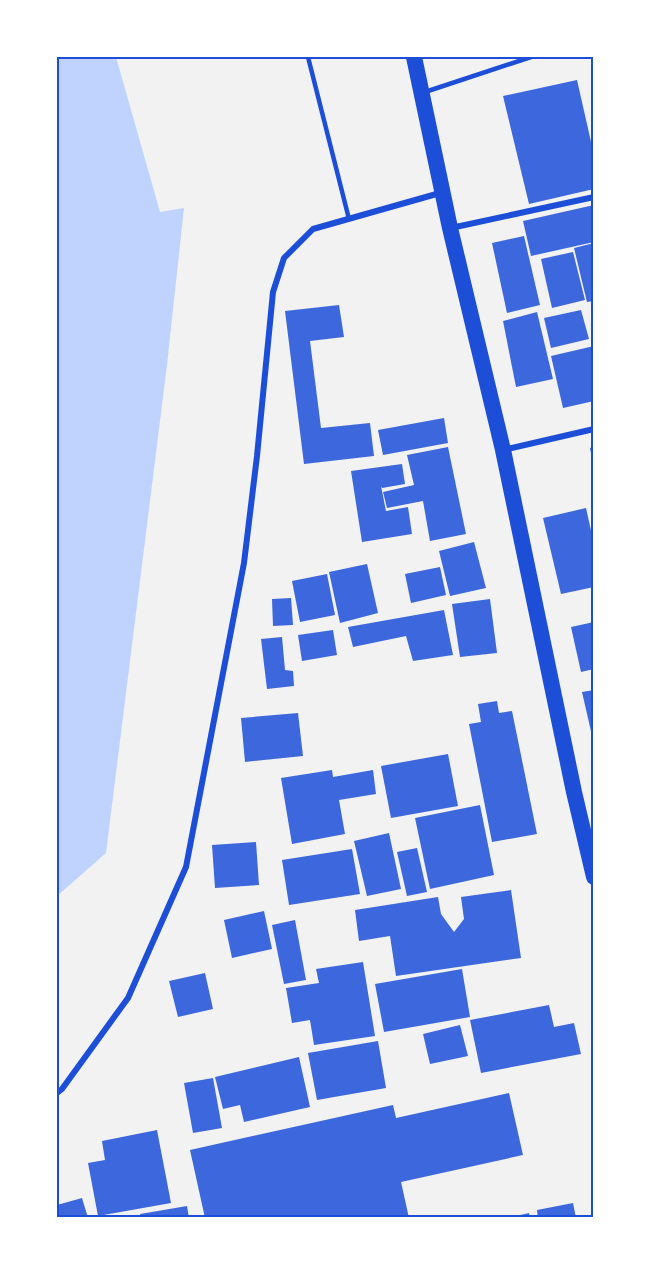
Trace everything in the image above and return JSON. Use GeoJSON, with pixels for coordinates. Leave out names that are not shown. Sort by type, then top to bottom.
{"type":"FeatureCollection","features":[{"type":"Feature","properties":{"kind":"highway"},"geometry":{"type":"LineString","coordinates":[[414,57],[450,228],[503,450],[574,792],[594,877]]}},
{"type":"Feature","properties":{"kind":"street"},"geometry":{"type":"LineString","coordinates":[[57,1093],[128,998],[186,867],[244,563],[273,292],[284,258],[313,230],[443,192]]}},
{"type":"Feature","properties":{"kind":"street"},"geometry":{"type":"LineString","coordinates":[[450,228],[594,197]]}},
{"type":"Feature","properties":{"kind":"street"},"geometry":{"type":"LineString","coordinates":[[503,450],[594,429]]}},
{"type":"Feature","properties":{"kind":"lane"},"geometry":{"type":"LineString","coordinates":[[308,57],[349,219]]}},
{"type":"Feature","properties":{"kind":"lane"},"geometry":{"type":"LineString","coordinates":[[422,93],[531,57]]}},
{"type":"Feature","properties":{"kind":"water"},"geometry":{"type":"Polygon","coordinates":[[[57,57],[116,57],[160,212],[184,208],[167,365],[106,853],[57,896],[57,57]]]}},
{"type":"Feature","properties":{"kind":"building"},"geometry":{"type":"Polygon","coordinates":[[[577,80],[594,155],[594,189],[529,204],[503,96],[577,80]]]}},
{"type":"Feature","properties":{"kind":"building"},"geometry":{"type":"Polygon","coordinates":[[[594,205],[594,242],[531,256],[523,221],[594,205]]]}},
{"type":"Feature","properties":{"kind":"building"},"geometry":{"type":"Polygon","coordinates":[[[524,236],[540,305],[507,313],[492,243],[524,236]]]}},
{"type":"Feature","properties":{"kind":"building"},"geometry":{"type":"Polygon","coordinates":[[[594,243],[594,301],[587,302],[574,248],[594,243]]]}},
{"type":"Feature","properties":{"kind":"building"},"geometry":{"type":"Polygon","coordinates":[[[573,252],[585,300],[552,308],[541,259],[573,252]]]}},
{"type":"Feature","properties":{"kind":"building"},"geometry":{"type":"Polygon","coordinates":[[[339,305],[344,337],[310,341],[321,428],[370,423],[374,456],[304,464],[285,311],[339,305]]]}},
{"type":"Feature","properties":{"kind":"building"},"geometry":{"type":"Polygon","coordinates":[[[581,310],[589,339],[551,348],[544,318],[581,310]]]}},
{"type":"Feature","properties":{"kind":"building"},"geometry":{"type":"Polygon","coordinates":[[[537,312],[553,379],[516,387],[503,321],[537,312]]]}},
{"type":"Feature","properties":{"kind":"building"},"geometry":{"type":"Polygon","coordinates":[[[594,346],[594,401],[563,408],[551,356],[594,346]]]}},
{"type":"Feature","properties":{"kind":"building"},"geometry":{"type":"Polygon","coordinates":[[[444,418],[448,443],[383,455],[378,430],[444,418]]]}},
{"type":"Feature","properties":{"kind":"building"},"geometry":{"type":"Polygon","coordinates":[[[448,447],[466,534],[430,541],[423,501],[387,508],[383,492],[414,485],[407,455],[448,447]]]}},
{"type":"Feature","properties":{"kind":"building"},"geometry":{"type":"Polygon","coordinates":[[[594,447],[594,463],[593,464],[590,448],[594,447]]]}},
{"type":"Feature","properties":{"kind":"building"},"geometry":{"type":"Polygon","coordinates":[[[402,464],[405,484],[382,488],[381,486],[386,511],[408,507],[412,534],[362,542],[351,471],[402,464]]]}},
{"type":"Feature","properties":{"kind":"building"},"geometry":{"type":"Polygon","coordinates":[[[586,508],[594,544],[594,587],[561,594],[543,518],[586,508]]]}},
{"type":"Feature","properties":{"kind":"building"},"geometry":{"type":"Polygon","coordinates":[[[474,542],[486,588],[450,596],[439,551],[474,542]]]}},
{"type":"Feature","properties":{"kind":"building"},"geometry":{"type":"Polygon","coordinates":[[[367,564],[378,613],[340,623],[329,572],[367,564]]]}},
{"type":"Feature","properties":{"kind":"building"},"geometry":{"type":"Polygon","coordinates":[[[440,567],[446,595],[411,603],[405,574],[440,567]]]}},
{"type":"Feature","properties":{"kind":"building"},"geometry":{"type":"Polygon","coordinates":[[[327,574],[335,615],[300,622],[292,581],[327,574]]]}},
{"type":"Feature","properties":{"kind":"building"},"geometry":{"type":"Polygon","coordinates":[[[291,598],[293,625],[273,626],[272,599],[291,598]]]}},
{"type":"Feature","properties":{"kind":"building"},"geometry":{"type":"Polygon","coordinates":[[[490,599],[497,653],[460,657],[452,604],[490,599]]]}},
{"type":"Feature","properties":{"kind":"building"},"geometry":{"type":"Polygon","coordinates":[[[444,610],[453,655],[413,661],[406,636],[353,647],[348,627],[444,610]]]}},
{"type":"Feature","properties":{"kind":"building"},"geometry":{"type":"Polygon","coordinates":[[[594,622],[594,669],[581,672],[571,627],[594,622]]]}},
{"type":"Feature","properties":{"kind":"building"},"geometry":{"type":"Polygon","coordinates":[[[333,630],[337,655],[302,661],[298,635],[333,630]]]}},
{"type":"Feature","properties":{"kind":"building"},"geometry":{"type":"Polygon","coordinates":[[[282,637],[285,670],[293,671],[294,686],[267,689],[261,639],[282,637]]]}},
{"type":"Feature","properties":{"kind":"building"},"geometry":{"type":"Polygon","coordinates":[[[594,690],[594,740],[593,740],[582,692],[594,690]]]}},
{"type":"Feature","properties":{"kind":"building"},"geometry":{"type":"Polygon","coordinates":[[[497,701],[499,713],[512,711],[537,834],[492,842],[469,724],[481,722],[478,704],[497,701]]]}},
{"type":"Feature","properties":{"kind":"building"},"geometry":{"type":"Polygon","coordinates":[[[298,713],[303,756],[245,762],[241,718],[298,713]]]}},
{"type":"Feature","properties":{"kind":"building"},"geometry":{"type":"Polygon","coordinates":[[[448,754],[458,806],[391,818],[381,766],[448,754]]]}},
{"type":"Feature","properties":{"kind":"building"},"geometry":{"type":"Polygon","coordinates":[[[332,770],[333,777],[373,770],[376,794],[339,800],[345,834],[292,844],[281,778],[332,770]]]}},
{"type":"Feature","properties":{"kind":"building"},"geometry":{"type":"Polygon","coordinates":[[[480,805],[494,875],[430,889],[415,818],[480,805]]]}},
{"type":"Feature","properties":{"kind":"building"},"geometry":{"type":"Polygon","coordinates":[[[389,833],[401,889],[367,896],[354,841],[389,833]]]}},
{"type":"Feature","properties":{"kind":"building"},"geometry":{"type":"Polygon","coordinates":[[[256,842],[259,885],[215,888],[212,845],[256,842]]]}},
{"type":"Feature","properties":{"kind":"building"},"geometry":{"type":"Polygon","coordinates":[[[417,848],[427,892],[407,896],[397,852],[417,848]]]}},
{"type":"Feature","properties":{"kind":"building"},"geometry":{"type":"Polygon","coordinates":[[[352,849],[360,894],[289,905],[282,860],[352,849]]]}},
{"type":"Feature","properties":{"kind":"building"},"geometry":{"type":"Polygon","coordinates":[[[511,890],[521,958],[396,976],[390,936],[359,941],[355,910],[438,897],[441,914],[454,932],[464,919],[461,897],[511,890]]]}},
{"type":"Feature","properties":{"kind":"building"},"geometry":{"type":"Polygon","coordinates":[[[264,911],[272,949],[232,958],[224,920],[264,911]]]}},
{"type":"Feature","properties":{"kind":"building"},"geometry":{"type":"Polygon","coordinates":[[[295,920],[306,980],[284,984],[272,925],[295,920]]]}},
{"type":"Feature","properties":{"kind":"building"},"geometry":{"type":"Polygon","coordinates":[[[363,962],[375,1036],[314,1045],[310,1020],[292,1023],[286,988],[319,983],[316,969],[363,962]]]}},
{"type":"Feature","properties":{"kind":"building"},"geometry":{"type":"Polygon","coordinates":[[[462,969],[470,1017],[384,1032],[375,984],[462,969]]]}},
{"type":"Feature","properties":{"kind":"building"},"geometry":{"type":"Polygon","coordinates":[[[205,973],[213,1009],[178,1017],[169,981],[205,973]]]}},
{"type":"Feature","properties":{"kind":"building"},"geometry":{"type":"Polygon","coordinates":[[[549,1005],[554,1027],[574,1023],[581,1054],[481,1073],[470,1020],[549,1005]]]}},
{"type":"Feature","properties":{"kind":"building"},"geometry":{"type":"Polygon","coordinates":[[[460,1025],[468,1056],[430,1064],[423,1034],[460,1025]]]}},
{"type":"Feature","properties":{"kind":"building"},"geometry":{"type":"Polygon","coordinates":[[[378,1041],[386,1088],[317,1100],[308,1053],[378,1041]]]}},
{"type":"Feature","properties":{"kind":"building"},"geometry":{"type":"Polygon","coordinates":[[[299,1057],[310,1107],[244,1122],[240,1105],[223,1109],[215,1077],[299,1057]]]}},
{"type":"Feature","properties":{"kind":"building"},"geometry":{"type":"Polygon","coordinates":[[[213,1078],[222,1128],[193,1133],[184,1083],[213,1078]]]}},
{"type":"Feature","properties":{"kind":"building"},"geometry":{"type":"Polygon","coordinates":[[[509,1093],[523,1155],[401,1182],[409,1218],[205,1218],[190,1150],[393,1105],[396,1118],[509,1093]]]}},
{"type":"Feature","properties":{"kind":"building"},"geometry":{"type":"Polygon","coordinates":[[[157,1130],[171,1203],[98,1216],[88,1163],[105,1160],[102,1141],[157,1130]]]}},
{"type":"Feature","properties":{"kind":"building"},"geometry":{"type":"Polygon","coordinates":[[[82,1198],[88,1218],[57,1218],[57,1205],[82,1198]]]}},
{"type":"Feature","properties":{"kind":"building"},"geometry":{"type":"Polygon","coordinates":[[[573,1203],[576,1218],[538,1218],[537,1210],[573,1203]]]}},
{"type":"Feature","properties":{"kind":"building"},"geometry":{"type":"Polygon","coordinates":[[[187,1206],[189,1218],[141,1218],[140,1214],[187,1206]]]}},
{"type":"Feature","properties":{"kind":"building"},"geometry":{"type":"Polygon","coordinates":[[[529,1213],[530,1218],[512,1218],[512,1217],[529,1213]]]}}]}
